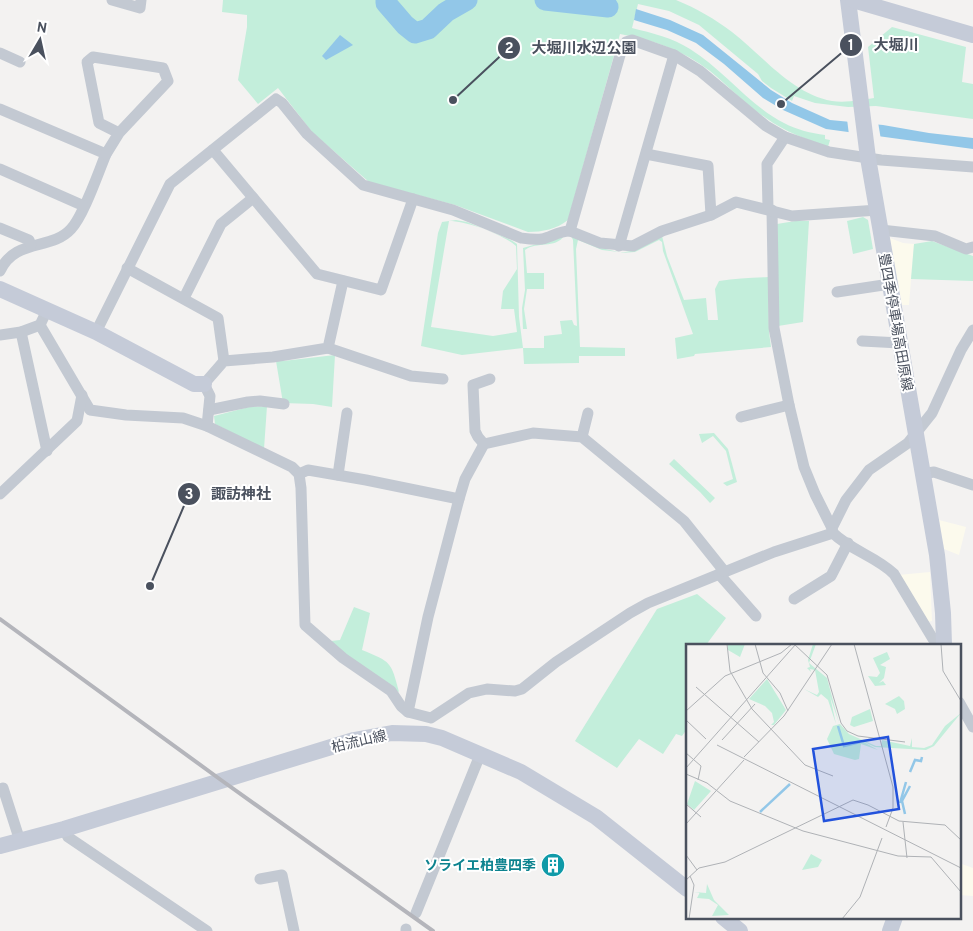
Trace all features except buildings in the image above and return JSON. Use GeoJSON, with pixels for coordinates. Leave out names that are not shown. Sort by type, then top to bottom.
{"type":"FeatureCollection","features":[{"type":"Feature","properties":{"kind":"main road","name":"豊四季停車場高田原線"},"geometry":{"type":"LineString","coordinates":[[848,0],[867,152],[937,555],[944,643]]}},
{"type":"Feature","properties":{"kind":"main road"},"geometry":{"type":"LineString","coordinates":[[859,2],[973,35]]}},
{"type":"Feature","properties":{"kind":"main road"},"geometry":{"type":"LineString","coordinates":[[0,288],[96,332],[194,384],[204,384]]}},
{"type":"Feature","properties":{"kind":"main road","name":"柏流山線"},"geometry":{"type":"LineString","coordinates":[[0,846],[64,829],[354,740],[408,732],[442,738],[480,756],[522,772],[590,813],[686,886]]}},
{"type":"Feature","properties":{"kind":"main road"},"geometry":{"type":"LineString","coordinates":[[724,918],[740,931]]}},
{"type":"Feature","properties":{"kind":"main road"},"geometry":{"type":"LineString","coordinates":[[890,931],[895,918]]}},
{"type":"Feature","properties":{"kind":"street"},"geometry":{"type":"LineString","coordinates":[[112,0],[140,8],[141,0]]}},
{"type":"Feature","properties":{"kind":"street"},"geometry":{"type":"LineString","coordinates":[[570,231],[622,48],[626,42],[632,40],[674,55],[700,71],[766,126],[785,137],[829,152],[867,152],[881,160],[973,168]]}},
{"type":"Feature","properties":{"kind":"street"},"geometry":{"type":"LineString","coordinates":[[0,53],[20,62]]}},
{"type":"Feature","properties":{"kind":"street"},"geometry":{"type":"LineString","coordinates":[[619,246],[674,55]]}},
{"type":"Feature","properties":{"kind":"street"},"geometry":{"type":"LineString","coordinates":[[0,270],[3,264],[13,255],[31,245],[54,241],[72,228],[84,206],[106,154],[119,133],[168,81],[163,68],[93,57],[87,62],[99,123],[119,133]]}},
{"type":"Feature","properties":{"kind":"street"},"geometry":{"type":"LineString","coordinates":[[96,332],[170,184],[276,99],[282,103],[307,134],[364,185],[452,210],[521,238],[532,240],[562,231],[570,231],[600,243],[633,246],[662,231],[711,215],[736,202],[792,216],[878,210]]}},
{"type":"Feature","properties":{"kind":"street"},"geometry":{"type":"LineString","coordinates":[[0,109],[106,154]]}},
{"type":"Feature","properties":{"kind":"street"},"geometry":{"type":"LineString","coordinates":[[785,137],[767,164],[774,328],[789,405],[804,467],[814,494],[832,531],[887,567],[894,574],[933,639],[944,643]]}},
{"type":"Feature","properties":{"kind":"street"},"geometry":{"type":"LineString","coordinates":[[214,150],[317,274],[343,281],[381,290],[413,199]]}},
{"type":"Feature","properties":{"kind":"street"},"geometry":{"type":"LineString","coordinates":[[646,154],[708,166],[711,215]]}},
{"type":"Feature","properties":{"kind":"street"},"geometry":{"type":"LineString","coordinates":[[0,169],[84,206]]}},
{"type":"Feature","properties":{"kind":"street"},"geometry":{"type":"LineString","coordinates":[[184,298],[222,224],[253,198]]}},
{"type":"Feature","properties":{"kind":"street"},"geometry":{"type":"LineString","coordinates":[[0,228],[29,240],[31,245]]}},
{"type":"Feature","properties":{"kind":"street"},"geometry":{"type":"LineString","coordinates":[[881,230],[935,236],[966,248],[973,246]]}},
{"type":"Feature","properties":{"kind":"street"},"geometry":{"type":"LineString","coordinates":[[128,268],[218,318],[224,361]]}},
{"type":"Feature","properties":{"kind":"street"},"geometry":{"type":"LineString","coordinates":[[328,348],[343,281]]}},
{"type":"Feature","properties":{"kind":"street"},"geometry":{"type":"LineString","coordinates":[[837,292],[890,284]]}},
{"type":"Feature","properties":{"kind":"street"},"geometry":{"type":"LineString","coordinates":[[0,335],[21,332],[40,325],[47,310]]}},
{"type":"Feature","properties":{"kind":"street"},"geometry":{"type":"LineString","coordinates":[[40,325],[90,410],[126,415],[183,418],[207,426],[292,467],[299,474],[305,625],[343,658],[391,691],[401,706],[408,712],[431,718]]}},
{"type":"Feature","properties":{"kind":"street"},"geometry":{"type":"LineString","coordinates":[[426,734],[431,718],[469,693],[475,690],[487,689],[515,691],[522,689],[536,680],[556,662],[592,640],[630,613],[657,599],[832,531],[846,500],[868,470],[908,443],[932,413],[973,330]]}},
{"type":"Feature","properties":{"kind":"street"},"geometry":{"type":"LineString","coordinates":[[21,332],[46,450]]}},
{"type":"Feature","properties":{"kind":"street"},"geometry":{"type":"LineString","coordinates":[[862,341],[900,343]]}},
{"type":"Feature","properties":{"kind":"street"},"geometry":{"type":"LineString","coordinates":[[207,426],[210,396],[204,384],[224,361],[328,348],[412,376],[443,379]]}},
{"type":"Feature","properties":{"kind":"street"},"geometry":{"type":"LineString","coordinates":[[484,444],[475,430],[473,384],[490,378]]}},
{"type":"Feature","properties":{"kind":"street"},"geometry":{"type":"LineString","coordinates":[[0,494],[77,421],[82,395]]}},
{"type":"Feature","properties":{"kind":"street"},"geometry":{"type":"LineString","coordinates":[[209,410],[260,401],[284,404]]}},
{"type":"Feature","properties":{"kind":"street"},"geometry":{"type":"LineString","coordinates":[[741,417],[789,405]]}},
{"type":"Feature","properties":{"kind":"street"},"geometry":{"type":"LineString","coordinates":[[338,475],[347,413]]}},
{"type":"Feature","properties":{"kind":"street"},"geometry":{"type":"LineString","coordinates":[[582,437],[588,413]]}},
{"type":"Feature","properties":{"kind":"street"},"geometry":{"type":"LineString","coordinates":[[408,712],[428,617],[459,499],[465,479],[484,444],[533,433],[582,437],[684,521],[756,616]]}},
{"type":"Feature","properties":{"kind":"street"},"geometry":{"type":"LineString","coordinates":[[299,474],[308,470],[459,499]]}},
{"type":"Feature","properties":{"kind":"street"},"geometry":{"type":"LineString","coordinates":[[922,474],[934,472],[973,485]]}},
{"type":"Feature","properties":{"kind":"street"},"geometry":{"type":"LineString","coordinates":[[794,599],[831,576],[848,543]]}},
{"type":"Feature","properties":{"kind":"street"},"geometry":{"type":"LineString","coordinates":[[960,704],[973,727]]}},
{"type":"Feature","properties":{"kind":"street"},"geometry":{"type":"LineString","coordinates":[[416,913],[480,756]]}},
{"type":"Feature","properties":{"kind":"street"},"geometry":{"type":"LineString","coordinates":[[3,788],[20,841]]}},
{"type":"Feature","properties":{"kind":"street"},"geometry":{"type":"LineString","coordinates":[[64,829],[68,837],[202,930]]}},
{"type":"Feature","properties":{"kind":"street"},"geometry":{"type":"LineString","coordinates":[[260,879],[282,875],[294,931]]}},
{"type":"Feature","properties":{"kind":"shaded area"},"geometry":{"type":"Polygon","coordinates":[[[890,238],[903,243],[914,244],[909,305],[902,305],[890,238]]]}},
{"type":"Feature","properties":{"kind":"shaded area"},"geometry":{"type":"Polygon","coordinates":[[[939,520],[966,527],[959,555],[944,549],[939,520]]]}},
{"type":"Feature","properties":{"kind":"shaded area"},"geometry":{"type":"Polygon","coordinates":[[[930,572],[932,621],[926,622],[898,575],[930,572]]]}},
{"type":"Feature","properties":{"kind":"shaded area"},"geometry":{"type":"Polygon","coordinates":[[[960,863],[973,868],[973,896],[960,895],[960,863]]]}},
{"type":"Feature","properties":{"kind":"green space"},"geometry":{"type":"Polygon","coordinates":[[[223,0],[676,0],[698,10],[726,27],[779,73],[804,91],[817,97],[837,102],[874,98],[868,47],[892,27],[966,47],[962,82],[973,84],[973,119],[876,106],[848,107],[815,103],[794,96],[792,101],[762,81],[758,74],[699,25],[669,11],[638,4],[632,28],[669,39],[690,49],[772,116],[794,128],[825,135],[825,139],[830,140],[828,147],[796,135],[773,123],[751,107],[710,71],[689,57],[644,39],[620,34],[568,220],[559,226],[549,229],[528,232],[455,205],[369,182],[312,132],[278,88],[258,104],[238,80],[247,27],[247,15],[222,12],[223,0]]]}},
{"type":"Feature","properties":{"kind":"green space"},"geometry":{"type":"Polygon","coordinates":[[[863,217],[868,220],[873,249],[853,254],[847,221],[863,217]]]}},
{"type":"Feature","properties":{"kind":"green space"},"geometry":{"type":"Polygon","coordinates":[[[456,220],[467,222],[511,240],[517,244],[519,317],[523,348],[462,355],[421,346],[438,233],[442,222],[456,220]],[[449,221],[431,327],[493,336],[517,332],[514,309],[501,309],[503,291],[517,269],[516,246],[493,233],[449,221]]]}},
{"type":"Feature","properties":{"kind":"green space"},"geometry":{"type":"Polygon","coordinates":[[[809,221],[803,322],[778,326],[777,224],[809,221]]]}},
{"type":"Feature","properties":{"kind":"green space"},"geometry":{"type":"Polygon","coordinates":[[[564,236],[551,244],[530,247],[525,250],[527,273],[544,273],[544,289],[527,289],[524,309],[527,329],[523,329],[522,308],[525,290],[523,248],[564,236]]]}},
{"type":"Feature","properties":{"kind":"green space"},"geometry":{"type":"Polygon","coordinates":[[[571,236],[601,248],[619,252],[602,250],[578,240],[576,249],[580,347],[625,348],[625,356],[579,356],[579,363],[524,364],[523,348],[544,348],[544,336],[562,334],[560,321],[572,320],[574,325],[577,326],[573,240],[571,236]]]}},
{"type":"Feature","properties":{"kind":"green space"},"geometry":{"type":"Polygon","coordinates":[[[662,236],[667,256],[684,300],[706,298],[708,320],[718,320],[715,289],[719,281],[768,277],[771,347],[695,354],[694,356],[677,359],[675,338],[693,334],[663,251],[662,242],[659,240],[635,252],[620,253],[636,250],[662,236]]]}},
{"type":"Feature","properties":{"kind":"green space"},"geometry":{"type":"Polygon","coordinates":[[[932,241],[973,256],[973,281],[911,279],[914,244],[932,241]]]}},
{"type":"Feature","properties":{"kind":"green space"},"geometry":{"type":"Polygon","coordinates":[[[335,355],[332,407],[283,403],[276,361],[335,355]]]}},
{"type":"Feature","properties":{"kind":"green space"},"geometry":{"type":"Polygon","coordinates":[[[267,406],[264,449],[215,424],[214,416],[249,407],[267,406]]]}},
{"type":"Feature","properties":{"kind":"green space"},"geometry":{"type":"Polygon","coordinates":[[[714,433],[728,449],[737,482],[727,486],[723,483],[733,479],[726,451],[713,436],[702,443],[699,434],[714,433]]]}},
{"type":"Feature","properties":{"kind":"green space"},"geometry":{"type":"Polygon","coordinates":[[[674,459],[715,498],[710,503],[669,464],[674,459]]]}},
{"type":"Feature","properties":{"kind":"green space"},"geometry":{"type":"Polygon","coordinates":[[[697,594],[726,618],[707,644],[686,644],[686,730],[682,736],[676,734],[663,754],[639,739],[617,768],[575,741],[657,609],[697,594]]]}},
{"type":"Feature","properties":{"kind":"green space"},"geometry":{"type":"Polygon","coordinates":[[[354,607],[370,613],[362,650],[379,657],[388,664],[394,674],[399,692],[342,660],[331,641],[340,640],[354,607]]]}},
{"type":"Feature","properties":{"kind":"water"},"geometry":{"type":"Polygon","coordinates":[[[602,0],[612,1],[609,13],[597,16],[602,0]]]}},
{"type":"Feature","properties":{"kind":"water"},"geometry":{"type":"Polygon","coordinates":[[[636,9],[670,20],[703,35],[771,90],[792,103],[830,120],[883,125],[973,138],[973,149],[826,129],[783,110],[763,98],[724,64],[696,43],[667,30],[634,20],[636,9]]]}},
{"type":"Feature","properties":{"kind":"water"},"geometry":{"type":"Polygon","coordinates":[[[340,35],[353,45],[326,60],[322,56],[340,35]]]}},
{"type":"Feature","properties":{"kind":"pier"},"geometry":{"type":"Polygon","coordinates":[[[847,119],[878,122],[881,140],[849,135],[847,119]]]}},
{"type":"Feature","properties":{"kind":"waterway"},"geometry":{"type":"LineString","coordinates":[[386,0],[386,3],[405,25],[415,33],[428,29],[446,12],[467,0]]}},
{"type":"Feature","properties":{"kind":"waterway"},"geometry":{"type":"LineString","coordinates":[[545,0],[608,7]]}},
{"type":"Feature","properties":{"kind":"railway"},"geometry":{"type":"LineString","coordinates":[[0,619],[433,931]]}},
{"type":"Feature","properties":{"kind":"place","name":"大堀川水辺公園"},"geometry":{"type":"Point","coordinates":[453,100]}},
{"type":"Feature","properties":{"kind":"place","name":"大堀川"},"geometry":{"type":"Point","coordinates":[781,104]}},
{"type":"Feature","properties":{"kind":"place","name":"諏訪神社"},"geometry":{"type":"Point","coordinates":[150,586]}},
{"type":"Feature","properties":{"kind":"place","name":"ソライエ柏豊四季"},"geometry":{"type":"Point","coordinates":[553,865]}}]}
